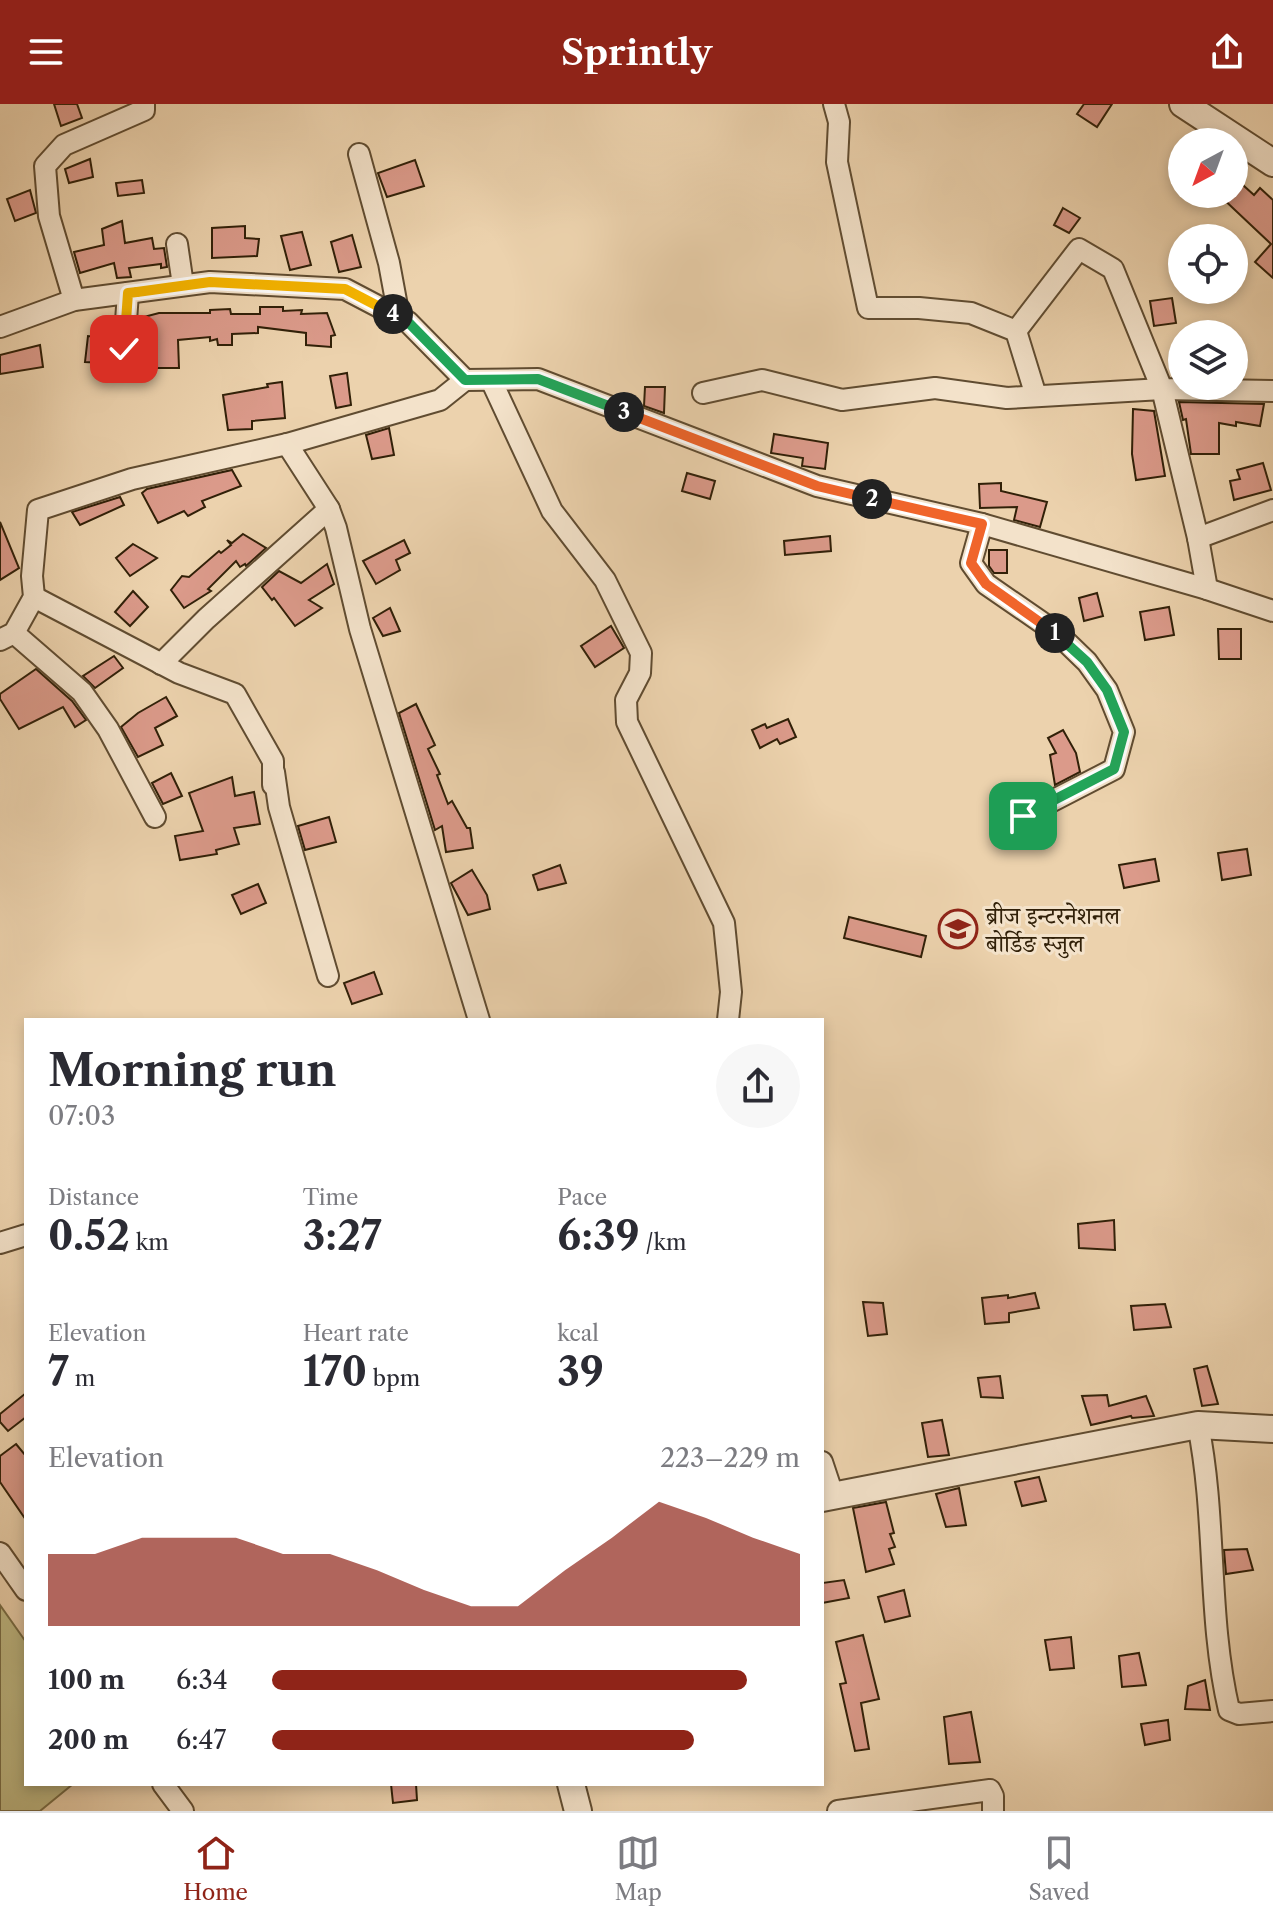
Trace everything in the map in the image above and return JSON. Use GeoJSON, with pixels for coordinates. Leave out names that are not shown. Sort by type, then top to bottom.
{"type":"FeatureCollection","features":[{"type":"Feature","properties":{"kind":"street"},"geometry":{"type":"LineString","coordinates":[[74,300],[49,216],[45,166],[64,145],[144,110],[144,104]]}},
{"type":"Feature","properties":{"kind":"street"},"geometry":{"type":"LineString","coordinates":[[834,104],[839,122],[837,162],[868,308],[919,308],[971,313],[1016,331]]}},
{"type":"Feature","properties":{"kind":"street"},"geometry":{"type":"LineString","coordinates":[[1183,104],[1273,163]]}},
{"type":"Feature","properties":{"kind":"street"},"geometry":{"type":"LineString","coordinates":[[359,154],[389,263],[399,317]]}},
{"type":"Feature","properties":{"kind":"street"},"geometry":{"type":"LineString","coordinates":[[177,244],[183,285]]}},
{"type":"Feature","properties":{"kind":"street"},"geometry":{"type":"LineString","coordinates":[[1016,331],[1079,249],[1113,269],[1162,389],[1198,538],[1207,589]]}},
{"type":"Feature","properties":{"kind":"street"},"geometry":{"type":"LineString","coordinates":[[0,327],[74,300],[210,282],[345,289],[408,322],[465,380]]}},
{"type":"Feature","properties":{"kind":"street"},"geometry":{"type":"LineString","coordinates":[[124,349],[128,293]]}},
{"type":"Feature","properties":{"kind":"street"},"geometry":{"type":"LineString","coordinates":[[1016,331],[1036,396]]}},
{"type":"Feature","properties":{"kind":"street"},"geometry":{"type":"LineString","coordinates":[[155,817],[108,729],[82,692],[7,636],[34,597],[32,576],[38,510],[132,479],[287,444],[440,400],[465,380],[538,379],[817,486],[982,524],[1273,611]]}},
{"type":"Feature","properties":{"kind":"street"},"geometry":{"type":"LineString","coordinates":[[491,380],[552,511],[605,580],[641,653],[640,673],[626,700],[627,722],[724,923],[731,992],[728,1018]]}},
{"type":"Feature","properties":{"kind":"street"},"geometry":{"type":"LineString","coordinates":[[703,393],[762,380],[842,400],[935,388],[1007,398],[1162,389],[1273,391]]}},
{"type":"Feature","properties":{"kind":"street"},"geometry":{"type":"LineString","coordinates":[[287,444],[329,509],[336,528],[360,629],[478,1018]]}},
{"type":"Feature","properties":{"kind":"street"},"geometry":{"type":"LineString","coordinates":[[161,664],[206,619],[329,509]]}},
{"type":"Feature","properties":{"kind":"street"},"geometry":{"type":"LineString","coordinates":[[1198,538],[1273,510]]}},
{"type":"Feature","properties":{"kind":"street"},"geometry":{"type":"LineString","coordinates":[[982,524],[971,563],[986,584],[1057,633],[1087,662],[1107,690],[1124,732],[1114,769],[1023,816]]}},
{"type":"Feature","properties":{"kind":"street"},"geometry":{"type":"LineString","coordinates":[[34,597],[161,664],[235,694],[273,761],[279,807],[328,976]]}},
{"type":"Feature","properties":{"kind":"street"},"geometry":{"type":"LineString","coordinates":[[273,761],[273,785]]}},
{"type":"Feature","properties":{"kind":"street"},"geometry":{"type":"LineString","coordinates":[[0,1243],[24,1236]]}},
{"type":"Feature","properties":{"kind":"street"},"geometry":{"type":"LineString","coordinates":[[1198,1425],[1206,1466],[1215,1613],[1229,1710],[1239,1714],[1273,1711]]}},
{"type":"Feature","properties":{"kind":"street"},"geometry":{"type":"LineString","coordinates":[[824,1476],[827,1496],[1198,1425],[1273,1429]]}},
{"type":"Feature","properties":{"kind":"street"},"geometry":{"type":"LineString","coordinates":[[0,1553],[24,1587]]}},
{"type":"Feature","properties":{"kind":"street"},"geometry":{"type":"LineString","coordinates":[[164,1786],[183,1811]]}},
{"type":"Feature","properties":{"kind":"street"},"geometry":{"type":"LineString","coordinates":[[572,1786],[578,1811]]}},
{"type":"Feature","properties":{"kind":"street"},"geometry":{"type":"LineString","coordinates":[[838,1811],[990,1790],[993,1811]]}},
{"type":"Feature","properties":{"kind":"shaded area"},"geometry":{"type":"Polygon","coordinates":[[[0,1605],[24,1639],[24,1786],[71,1786],[40,1811],[0,1811],[0,1605]]]}},
{"type":"Feature","properties":{"kind":"building"},"geometry":{"type":"Polygon","coordinates":[[[54,104],[77,104],[82,118],[61,126],[54,104]]]}},
{"type":"Feature","properties":{"kind":"building"},"geometry":{"type":"Polygon","coordinates":[[[1084,104],[1112,104],[1097,127],[1077,114],[1084,104]]]}},
{"type":"Feature","properties":{"kind":"building"},"geometry":{"type":"Polygon","coordinates":[[[90,159],[93,177],[69,183],[65,169],[90,159]]]}},
{"type":"Feature","properties":{"kind":"building"},"geometry":{"type":"Polygon","coordinates":[[[415,160],[424,186],[387,197],[378,173],[415,160]]]}},
{"type":"Feature","properties":{"kind":"building"},"geometry":{"type":"Polygon","coordinates":[[[142,180],[144,193],[118,196],[116,183],[142,180]]]}},
{"type":"Feature","properties":{"kind":"building"},"geometry":{"type":"Polygon","coordinates":[[[1260,188],[1273,200],[1273,278],[1255,262],[1271,244],[1233,208],[1248,208],[1248,190],[1254,195],[1260,188]]]}},
{"type":"Feature","properties":{"kind":"building"},"geometry":{"type":"Polygon","coordinates":[[[30,190],[36,213],[15,221],[7,199],[30,190]]]}},
{"type":"Feature","properties":{"kind":"building"},"geometry":{"type":"Polygon","coordinates":[[[1063,208],[1080,218],[1069,233],[1054,225],[1063,208]]]}},
{"type":"Feature","properties":{"kind":"building"},"geometry":{"type":"Polygon","coordinates":[[[122,221],[125,243],[152,238],[154,249],[164,248],[167,267],[161,268],[161,264],[129,268],[131,277],[117,278],[114,263],[80,273],[74,252],[104,245],[102,229],[122,221]]]}},
{"type":"Feature","properties":{"kind":"building"},"geometry":{"type":"Polygon","coordinates":[[[245,226],[245,238],[259,239],[257,256],[212,258],[212,228],[245,226]]]}},
{"type":"Feature","properties":{"kind":"building"},"geometry":{"type":"Polygon","coordinates":[[[302,232],[311,265],[290,270],[281,236],[302,232]]]}},
{"type":"Feature","properties":{"kind":"building"},"geometry":{"type":"Polygon","coordinates":[[[352,235],[361,267],[339,272],[331,242],[352,235]]]}},
{"type":"Feature","properties":{"kind":"building"},"geometry":{"type":"Polygon","coordinates":[[[1168,299],[1168,304],[1173,304],[1176,320],[1154,326],[1150,301],[1168,299]]]}},
{"type":"Feature","properties":{"kind":"building"},"geometry":{"type":"Polygon","coordinates":[[[260,307],[302,310],[301,314],[327,313],[335,335],[331,336],[331,347],[306,345],[306,333],[258,327],[258,333],[232,334],[232,345],[218,345],[217,339],[210,341],[210,337],[178,340],[179,368],[140,368],[141,375],[121,375],[121,369],[107,370],[107,363],[85,362],[88,336],[105,338],[104,350],[111,351],[122,362],[130,360],[136,353],[143,354],[140,318],[159,313],[210,313],[210,310],[230,309],[231,314],[260,314],[260,307]]]}},
{"type":"Feature","properties":{"kind":"building"},"geometry":{"type":"Polygon","coordinates":[[[40,345],[43,367],[0,374],[0,355],[40,345]]]}},
{"type":"Feature","properties":{"kind":"building"},"geometry":{"type":"Polygon","coordinates":[[[347,373],[351,405],[336,408],[330,376],[347,373]]]}},
{"type":"Feature","properties":{"kind":"building"},"geometry":{"type":"Polygon","coordinates":[[[282,382],[285,418],[252,421],[252,429],[228,430],[223,395],[282,382]]]}},
{"type":"Feature","properties":{"kind":"building"},"geometry":{"type":"Polygon","coordinates":[[[645,387],[665,387],[664,413],[644,406],[645,387]]]}},
{"type":"Feature","properties":{"kind":"building"},"geometry":{"type":"Polygon","coordinates":[[[1179,402],[1264,404],[1260,426],[1219,423],[1219,454],[1191,454],[1186,419],[1183,420],[1179,402]]]}},
{"type":"Feature","properties":{"kind":"building"},"geometry":{"type":"Polygon","coordinates":[[[1133,409],[1154,411],[1165,476],[1136,480],[1132,454],[1133,409]]]}},
{"type":"Feature","properties":{"kind":"building"},"geometry":{"type":"Polygon","coordinates":[[[389,428],[394,455],[372,459],[366,435],[389,428]]]}},
{"type":"Feature","properties":{"kind":"building"},"geometry":{"type":"Polygon","coordinates":[[[774,434],[828,443],[825,469],[802,466],[803,458],[771,453],[774,434]]]}},
{"type":"Feature","properties":{"kind":"building"},"geometry":{"type":"Polygon","coordinates":[[[1263,463],[1271,490],[1234,500],[1230,481],[1240,479],[1237,470],[1263,463]]]}},
{"type":"Feature","properties":{"kind":"building"},"geometry":{"type":"Polygon","coordinates":[[[232,470],[241,486],[202,501],[205,507],[188,516],[184,511],[158,523],[142,493],[147,489],[232,470]]]}},
{"type":"Feature","properties":{"kind":"building"},"geometry":{"type":"Polygon","coordinates":[[[687,473],[715,481],[710,499],[682,491],[687,473]]]}},
{"type":"Feature","properties":{"kind":"building"},"geometry":{"type":"Polygon","coordinates":[[[1001,483],[1001,491],[1047,502],[1040,527],[1014,520],[1017,507],[980,508],[979,484],[1001,483]]]}},
{"type":"Feature","properties":{"kind":"building"},"geometry":{"type":"Polygon","coordinates":[[[120,497],[124,505],[80,525],[72,512],[120,497]]]}},
{"type":"Feature","properties":{"kind":"building"},"geometry":{"type":"Polygon","coordinates":[[[0,522],[19,568],[0,580],[0,522]]]}},
{"type":"Feature","properties":{"kind":"building"},"geometry":{"type":"Polygon","coordinates":[[[243,534],[266,548],[246,566],[240,567],[236,561],[208,589],[211,591],[184,608],[171,590],[182,576],[189,577],[219,551],[221,553],[231,545],[227,540],[232,543],[243,534]]]}},
{"type":"Feature","properties":{"kind":"building"},"geometry":{"type":"Polygon","coordinates":[[[830,536],[831,551],[785,555],[784,541],[830,536]]]}},
{"type":"Feature","properties":{"kind":"building"},"geometry":{"type":"Polygon","coordinates":[[[404,540],[410,553],[396,560],[400,570],[376,584],[363,561],[404,540]]]}},
{"type":"Feature","properties":{"kind":"building"},"geometry":{"type":"Polygon","coordinates":[[[133,544],[157,558],[130,576],[116,558],[133,544]]]}},
{"type":"Feature","properties":{"kind":"building"},"geometry":{"type":"Polygon","coordinates":[[[989,550],[1007,550],[1007,573],[994,573],[989,566],[989,550]]]}},
{"type":"Feature","properties":{"kind":"building"},"geometry":{"type":"Polygon","coordinates":[[[327,564],[334,584],[309,600],[322,608],[295,626],[262,587],[279,571],[301,583],[327,564]]]}},
{"type":"Feature","properties":{"kind":"building"},"geometry":{"type":"Polygon","coordinates":[[[133,591],[148,607],[130,626],[115,612],[133,591]]]}},
{"type":"Feature","properties":{"kind":"building"},"geometry":{"type":"Polygon","coordinates":[[[1097,593],[1103,616],[1084,621],[1079,598],[1097,593]]]}},
{"type":"Feature","properties":{"kind":"building"},"geometry":{"type":"Polygon","coordinates":[[[1169,607],[1174,635],[1145,640],[1140,612],[1169,607]]]}},
{"type":"Feature","properties":{"kind":"building"},"geometry":{"type":"Polygon","coordinates":[[[390,608],[400,631],[383,636],[373,618],[390,608]]]}},
{"type":"Feature","properties":{"kind":"building"},"geometry":{"type":"Polygon","coordinates":[[[611,626],[624,648],[595,667],[581,646],[611,626]]]}},
{"type":"Feature","properties":{"kind":"building"},"geometry":{"type":"Polygon","coordinates":[[[1218,629],[1241,629],[1241,659],[1219,659],[1218,629]]]}},
{"type":"Feature","properties":{"kind":"building"},"geometry":{"type":"Polygon","coordinates":[[[114,656],[123,668],[95,688],[83,676],[114,656]]]}},
{"type":"Feature","properties":{"kind":"building"},"geometry":{"type":"Polygon","coordinates":[[[36,669],[72,701],[86,720],[75,727],[63,707],[19,729],[0,694],[36,669]]]}},
{"type":"Feature","properties":{"kind":"building"},"geometry":{"type":"Polygon","coordinates":[[[166,697],[177,716],[155,728],[163,745],[138,757],[121,727],[166,697]]]}},
{"type":"Feature","properties":{"kind":"building"},"geometry":{"type":"Polygon","coordinates":[[[416,704],[435,745],[428,749],[440,774],[437,775],[448,804],[452,801],[467,828],[470,828],[473,848],[446,852],[442,826],[435,830],[399,713],[416,704]]]}},
{"type":"Feature","properties":{"kind":"building"},"geometry":{"type":"Polygon","coordinates":[[[788,719],[796,737],[780,744],[777,739],[760,748],[752,730],[765,724],[767,728],[788,719]]]}},
{"type":"Feature","properties":{"kind":"building"},"geometry":{"type":"Polygon","coordinates":[[[1063,730],[1076,753],[1080,772],[1055,785],[1050,755],[1056,753],[1048,738],[1063,730]]]}},
{"type":"Feature","properties":{"kind":"building"},"geometry":{"type":"Polygon","coordinates":[[[171,773],[182,796],[163,804],[152,783],[171,773]]]}},
{"type":"Feature","properties":{"kind":"building"},"geometry":{"type":"Polygon","coordinates":[[[232,777],[235,796],[254,792],[260,824],[234,828],[239,844],[216,850],[217,854],[180,860],[175,836],[203,831],[189,793],[232,777]]]}},
{"type":"Feature","properties":{"kind":"building"},"geometry":{"type":"Polygon","coordinates":[[[329,817],[336,842],[305,850],[298,826],[329,817]]]}},
{"type":"Feature","properties":{"kind":"building"},"geometry":{"type":"Polygon","coordinates":[[[1247,849],[1251,875],[1222,880],[1218,853],[1247,849]]]}},
{"type":"Feature","properties":{"kind":"building"},"geometry":{"type":"Polygon","coordinates":[[[1155,859],[1159,881],[1124,888],[1119,865],[1155,859]]]}},
{"type":"Feature","properties":{"kind":"building"},"geometry":{"type":"Polygon","coordinates":[[[560,865],[566,883],[538,890],[533,875],[560,865]]]}},
{"type":"Feature","properties":{"kind":"building"},"geometry":{"type":"Polygon","coordinates":[[[472,870],[487,895],[490,909],[468,915],[451,883],[472,870]]]}},
{"type":"Feature","properties":{"kind":"building"},"geometry":{"type":"Polygon","coordinates":[[[258,884],[266,903],[241,914],[232,895],[258,884]]]}},
{"type":"Feature","properties":{"kind":"building"},"geometry":{"type":"Polygon","coordinates":[[[849,917],[926,936],[921,957],[844,938],[849,917]]]}},
{"type":"Feature","properties":{"kind":"building"},"geometry":{"type":"Polygon","coordinates":[[[374,972],[382,994],[352,1004],[344,983],[374,972]]]}},
{"type":"Feature","properties":{"kind":"building"},"geometry":{"type":"Polygon","coordinates":[[[1114,1220],[1115,1250],[1079,1248],[1078,1224],[1114,1220]]]}},
{"type":"Feature","properties":{"kind":"building"},"geometry":{"type":"Polygon","coordinates":[[[1035,1293],[1039,1308],[1009,1313],[1009,1322],[985,1324],[982,1298],[1008,1295],[1008,1298],[1035,1293]]]}},
{"type":"Feature","properties":{"kind":"building"},"geometry":{"type":"Polygon","coordinates":[[[863,1302],[883,1303],[887,1334],[868,1336],[863,1302]]]}},
{"type":"Feature","properties":{"kind":"building"},"geometry":{"type":"Polygon","coordinates":[[[1165,1304],[1171,1327],[1134,1330],[1131,1306],[1165,1304]]]}},
{"type":"Feature","properties":{"kind":"building"},"geometry":{"type":"Polygon","coordinates":[[[1207,1366],[1218,1404],[1202,1406],[1194,1369],[1207,1366]]]}},
{"type":"Feature","properties":{"kind":"building"},"geometry":{"type":"Polygon","coordinates":[[[1000,1376],[1003,1398],[981,1397],[978,1378],[1000,1376]]]}},
{"type":"Feature","properties":{"kind":"building"},"geometry":{"type":"Polygon","coordinates":[[[24,1395],[24,1419],[8,1431],[0,1422],[0,1414],[24,1395]]]}},
{"type":"Feature","properties":{"kind":"building"},"geometry":{"type":"Polygon","coordinates":[[[1107,1395],[1109,1406],[1146,1396],[1154,1416],[1131,1416],[1091,1425],[1082,1396],[1107,1395]]]}},
{"type":"Feature","properties":{"kind":"building"},"geometry":{"type":"Polygon","coordinates":[[[942,1420],[949,1455],[928,1457],[922,1423],[942,1420]]]}},
{"type":"Feature","properties":{"kind":"building"},"geometry":{"type":"Polygon","coordinates":[[[16,1444],[24,1454],[24,1517],[0,1482],[0,1456],[16,1444]]]}},
{"type":"Feature","properties":{"kind":"building"},"geometry":{"type":"Polygon","coordinates":[[[1039,1477],[1046,1501],[1022,1506],[1015,1482],[1039,1477]]]}},
{"type":"Feature","properties":{"kind":"building"},"geometry":{"type":"Polygon","coordinates":[[[959,1488],[966,1525],[946,1527],[936,1494],[959,1488]]]}},
{"type":"Feature","properties":{"kind":"building"},"geometry":{"type":"Polygon","coordinates":[[[886,1502],[894,1533],[890,1534],[895,1547],[889,1549],[894,1564],[866,1572],[853,1508],[886,1502]]]}},
{"type":"Feature","properties":{"kind":"building"},"geometry":{"type":"Polygon","coordinates":[[[1247,1549],[1253,1570],[1226,1574],[1224,1550],[1247,1549]]]}},
{"type":"Feature","properties":{"kind":"building"},"geometry":{"type":"Polygon","coordinates":[[[844,1580],[849,1598],[824,1603],[824,1583],[844,1580]]]}},
{"type":"Feature","properties":{"kind":"building"},"geometry":{"type":"Polygon","coordinates":[[[904,1590],[910,1616],[885,1622],[878,1597],[904,1590]]]}},
{"type":"Feature","properties":{"kind":"building"},"geometry":{"type":"Polygon","coordinates":[[[863,1635],[879,1699],[861,1703],[869,1749],[855,1751],[840,1684],[846,1683],[836,1642],[863,1635]]]}},
{"type":"Feature","properties":{"kind":"building"},"geometry":{"type":"Polygon","coordinates":[[[1071,1637],[1074,1668],[1050,1670],[1045,1640],[1071,1637]]]}},
{"type":"Feature","properties":{"kind":"building"},"geometry":{"type":"Polygon","coordinates":[[[1139,1653],[1146,1685],[1122,1687],[1119,1656],[1139,1653]]]}},
{"type":"Feature","properties":{"kind":"building"},"geometry":{"type":"Polygon","coordinates":[[[1205,1680],[1210,1710],[1185,1709],[1188,1686],[1205,1680]]]}},
{"type":"Feature","properties":{"kind":"building"},"geometry":{"type":"Polygon","coordinates":[[[971,1712],[980,1762],[949,1764],[944,1717],[971,1712]]]}},
{"type":"Feature","properties":{"kind":"building"},"geometry":{"type":"Polygon","coordinates":[[[1168,1720],[1170,1740],[1145,1745],[1141,1724],[1168,1720]]]}},
{"type":"Feature","properties":{"kind":"building"},"geometry":{"type":"Polygon","coordinates":[[[391,1786],[416,1786],[417,1800],[393,1803],[391,1786]]]}},
{"type":"Feature","properties":{"kind":"place","name":"ब्रीज इन्टरनेशनल बोर्डिङ स्जुल"},"geometry":{"type":"Point","coordinates":[958,929]}},
{"type":"Feature","properties":{"kind":"route"},"geometry":{"type":"LineString","coordinates":[[124,349],[128,293],[210,282],[345,289],[408,322],[465,380],[538,379],[817,486],[982,524],[971,563],[986,584],[1057,633],[1087,662],[1107,690],[1124,732],[1114,769],[1023,816]]}}]}
